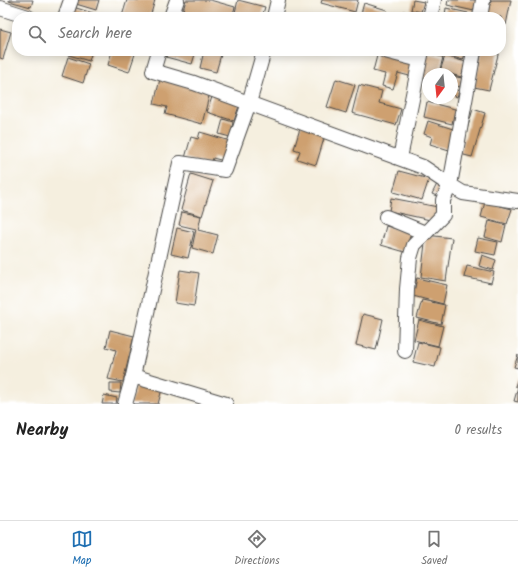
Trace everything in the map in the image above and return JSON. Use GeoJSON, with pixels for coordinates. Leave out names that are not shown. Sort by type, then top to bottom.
{"type":"FeatureCollection","features":[{"type":"Feature","properties":{"kind":"street"},"geometry":{"type":"LineString","coordinates":[[67,12],[71,0]]}},
{"type":"Feature","properties":{"kind":"street"},"geometry":{"type":"LineString","coordinates":[[173,12],[177,0]]}},
{"type":"Feature","properties":{"kind":"street"},"geometry":{"type":"LineString","coordinates":[[275,12],[278,0]]}},
{"type":"Feature","properties":{"kind":"street"},"geometry":{"type":"LineString","coordinates":[[431,12],[434,0]]}},
{"type":"Feature","properties":{"kind":"street"},"geometry":{"type":"LineString","coordinates":[[481,12],[483,0]]}},
{"type":"Feature","properties":{"kind":"street"},"geometry":{"type":"LineString","coordinates":[[0,8],[12,12]]}},
{"type":"Feature","properties":{"kind":"street"},"geometry":{"type":"LineString","coordinates":[[157,56],[152,71],[194,83],[400,158],[423,167],[464,193],[518,201]]}},
{"type":"Feature","properties":{"kind":"street"},"geometry":{"type":"LineString","coordinates":[[125,404],[133,376],[180,163],[225,170],[249,103],[263,56]]}},
{"type":"Feature","properties":{"kind":"street"},"geometry":{"type":"LineString","coordinates":[[400,158],[421,56]]}},
{"type":"Feature","properties":{"kind":"street"},"geometry":{"type":"LineString","coordinates":[[405,351],[407,289],[410,258],[414,245],[443,215],[443,200],[450,185],[473,56]]}},
{"type":"Feature","properties":{"kind":"street"},"geometry":{"type":"LineString","coordinates":[[386,217],[425,233]]}},
{"type":"Feature","properties":{"kind":"street"},"geometry":{"type":"LineString","coordinates":[[133,376],[226,404]]}},
{"type":"Feature","properties":{"kind":"building"},"geometry":{"type":"Polygon","coordinates":[[[9,0],[33,0],[31,7],[9,0]]]}},
{"type":"Feature","properties":{"kind":"building"},"geometry":{"type":"Polygon","coordinates":[[[78,0],[99,0],[96,10],[76,4],[78,0]]]}},
{"type":"Feature","properties":{"kind":"building"},"geometry":{"type":"Polygon","coordinates":[[[127,0],[155,0],[151,12],[123,12],[127,0]]]}},
{"type":"Feature","properties":{"kind":"building"},"geometry":{"type":"Polygon","coordinates":[[[186,0],[210,0],[235,7],[234,12],[182,12],[186,0]]]}},
{"type":"Feature","properties":{"kind":"building"},"geometry":{"type":"Polygon","coordinates":[[[238,0],[265,7],[264,12],[235,12],[238,0]]]}},
{"type":"Feature","properties":{"kind":"building"},"geometry":{"type":"Polygon","coordinates":[[[322,0],[358,0],[355,12],[321,3],[322,0]]]}},
{"type":"Feature","properties":{"kind":"building"},"geometry":{"type":"Polygon","coordinates":[[[413,0],[424,2],[421,12],[411,10],[413,0]]]}},
{"type":"Feature","properties":{"kind":"building"},"geometry":{"type":"Polygon","coordinates":[[[448,0],[476,0],[474,11],[447,5],[448,0]]]}},
{"type":"Feature","properties":{"kind":"building"},"geometry":{"type":"Polygon","coordinates":[[[491,0],[511,0],[506,25],[506,12],[488,12],[491,0]]]}},
{"type":"Feature","properties":{"kind":"building"},"geometry":{"type":"Polygon","coordinates":[[[364,3],[387,10],[386,12],[361,12],[364,3]]]}},
{"type":"Feature","properties":{"kind":"building"},"geometry":{"type":"Polygon","coordinates":[[[73,7],[89,12],[72,12],[73,7]]]}},
{"type":"Feature","properties":{"kind":"building"},"geometry":{"type":"Polygon","coordinates":[[[446,8],[464,12],[445,12],[446,8]]]}},
{"type":"Feature","properties":{"kind":"building"},"geometry":{"type":"Polygon","coordinates":[[[0,29],[11,32],[3,59],[0,58],[0,29]]]}},
{"type":"Feature","properties":{"kind":"building"},"geometry":{"type":"Polygon","coordinates":[[[72,56],[90,56],[89,61],[72,56]]]}},
{"type":"Feature","properties":{"kind":"building"},"geometry":{"type":"Polygon","coordinates":[[[111,56],[134,56],[129,72],[108,65],[111,56]]]}},
{"type":"Feature","properties":{"kind":"building"},"geometry":{"type":"Polygon","coordinates":[[[166,56],[194,56],[192,64],[166,56]]]}},
{"type":"Feature","properties":{"kind":"building"},"geometry":{"type":"Polygon","coordinates":[[[203,56],[221,56],[216,72],[200,68],[203,56]]]}},
{"type":"Feature","properties":{"kind":"building"},"geometry":{"type":"Polygon","coordinates":[[[377,56],[394,56],[417,62],[413,77],[398,73],[393,89],[382,86],[385,74],[373,71],[377,56]]]}},
{"type":"Feature","properties":{"kind":"building"},"geometry":{"type":"Polygon","coordinates":[[[426,56],[443,57],[440,68],[423,68],[426,56]]]}},
{"type":"Feature","properties":{"kind":"building"},"geometry":{"type":"Polygon","coordinates":[[[445,56],[466,62],[461,77],[458,76],[458,68],[441,68],[445,56]]]}},
{"type":"Feature","properties":{"kind":"building"},"geometry":{"type":"Polygon","coordinates":[[[450,56],[464,56],[463,60],[450,56]]]}},
{"type":"Feature","properties":{"kind":"building"},"geometry":{"type":"Polygon","coordinates":[[[481,56],[498,56],[489,90],[474,87],[481,56]]]}},
{"type":"Feature","properties":{"kind":"building"},"geometry":{"type":"Polygon","coordinates":[[[68,57],[89,64],[83,83],[62,76],[68,57]]]}},
{"type":"Feature","properties":{"kind":"building"},"geometry":{"type":"Polygon","coordinates":[[[458,77],[462,78],[460,87],[458,86],[458,77]]]}},
{"type":"Feature","properties":{"kind":"building"},"geometry":{"type":"Polygon","coordinates":[[[160,79],[210,92],[202,124],[165,114],[167,107],[154,104],[160,79]]]}},
{"type":"Feature","properties":{"kind":"building"},"geometry":{"type":"Polygon","coordinates":[[[336,79],[355,85],[346,113],[327,107],[336,79]]]}},
{"type":"Feature","properties":{"kind":"building"},"geometry":{"type":"Polygon","coordinates":[[[359,85],[382,91],[379,103],[401,109],[396,125],[352,113],[359,85]]]}},
{"type":"Feature","properties":{"kind":"building"},"geometry":{"type":"Polygon","coordinates":[[[213,94],[240,103],[234,121],[207,112],[213,94]]]}},
{"type":"Feature","properties":{"kind":"building"},"geometry":{"type":"Polygon","coordinates":[[[427,104],[435,104],[455,109],[452,124],[424,117],[427,104]]]}},
{"type":"Feature","properties":{"kind":"building"},"geometry":{"type":"Polygon","coordinates":[[[473,109],[485,113],[472,157],[460,154],[473,109]]]}},
{"type":"Feature","properties":{"kind":"building"},"geometry":{"type":"Polygon","coordinates":[[[223,119],[233,122],[230,137],[219,134],[223,119]]]}},
{"type":"Feature","properties":{"kind":"building"},"geometry":{"type":"Polygon","coordinates":[[[428,121],[456,130],[449,150],[430,144],[432,137],[424,134],[428,121]]]}},
{"type":"Feature","properties":{"kind":"building"},"geometry":{"type":"Polygon","coordinates":[[[301,125],[326,132],[316,165],[297,159],[300,151],[294,149],[301,125]]]}},
{"type":"Feature","properties":{"kind":"building"},"geometry":{"type":"Polygon","coordinates":[[[200,132],[230,141],[224,161],[213,158],[211,166],[185,158],[191,137],[198,139],[200,132]]]}},
{"type":"Feature","properties":{"kind":"building"},"geometry":{"type":"Polygon","coordinates":[[[399,171],[429,179],[422,200],[393,192],[399,171]]]}},
{"type":"Feature","properties":{"kind":"building"},"geometry":{"type":"Polygon","coordinates":[[[191,174],[213,181],[202,216],[181,210],[191,174]]]}},
{"type":"Feature","properties":{"kind":"building"},"geometry":{"type":"Polygon","coordinates":[[[438,182],[447,187],[441,198],[432,194],[438,182]]]}},
{"type":"Feature","properties":{"kind":"building"},"geometry":{"type":"Polygon","coordinates":[[[391,198],[438,207],[435,221],[389,211],[391,198]]]}},
{"type":"Feature","properties":{"kind":"building"},"geometry":{"type":"Polygon","coordinates":[[[485,202],[512,209],[507,224],[481,217],[485,202]]]}},
{"type":"Feature","properties":{"kind":"building"},"geometry":{"type":"Polygon","coordinates":[[[182,212],[201,216],[198,230],[218,235],[213,254],[192,248],[196,229],[179,225],[182,212]]]}},
{"type":"Feature","properties":{"kind":"building"},"geometry":{"type":"Polygon","coordinates":[[[489,221],[506,225],[502,242],[485,237],[489,221]]]}},
{"type":"Feature","properties":{"kind":"building"},"geometry":{"type":"Polygon","coordinates":[[[386,226],[411,233],[405,252],[381,245],[386,226]]]}},
{"type":"Feature","properties":{"kind":"building"},"geometry":{"type":"Polygon","coordinates":[[[177,228],[194,232],[188,258],[171,254],[177,228]]]}},
{"type":"Feature","properties":{"kind":"building"},"geometry":{"type":"Polygon","coordinates":[[[426,235],[452,238],[446,281],[421,277],[426,235]]]}},
{"type":"Feature","properties":{"kind":"building"},"geometry":{"type":"Polygon","coordinates":[[[478,238],[498,242],[495,255],[475,251],[478,238]]]}},
{"type":"Feature","properties":{"kind":"building"},"geometry":{"type":"Polygon","coordinates":[[[482,255],[496,260],[493,270],[479,266],[482,255]]]}},
{"type":"Feature","properties":{"kind":"building"},"geometry":{"type":"Polygon","coordinates":[[[467,266],[494,272],[491,283],[464,277],[467,266]]]}},
{"type":"Feature","properties":{"kind":"building"},"geometry":{"type":"Polygon","coordinates":[[[180,270],[199,273],[194,306],[175,303],[180,270]]]}},
{"type":"Feature","properties":{"kind":"building"},"geometry":{"type":"Polygon","coordinates":[[[417,278],[447,285],[443,304],[413,296],[417,278]]]}},
{"type":"Feature","properties":{"kind":"building"},"geometry":{"type":"Polygon","coordinates":[[[422,300],[445,305],[441,324],[417,318],[422,300]]]}},
{"type":"Feature","properties":{"kind":"building"},"geometry":{"type":"Polygon","coordinates":[[[363,314],[383,319],[376,350],[356,345],[363,314]]]}},
{"type":"Feature","properties":{"kind":"building"},"geometry":{"type":"Polygon","coordinates":[[[419,320],[443,326],[438,346],[414,340],[419,320]]]}},
{"type":"Feature","properties":{"kind":"building"},"geometry":{"type":"Polygon","coordinates":[[[110,330],[134,336],[123,382],[108,379],[116,350],[106,347],[110,330]]]}},
{"type":"Feature","properties":{"kind":"building"},"geometry":{"type":"Polygon","coordinates":[[[418,342],[440,347],[435,367],[413,362],[418,342]]]}},
{"type":"Feature","properties":{"kind":"building"},"geometry":{"type":"Polygon","coordinates":[[[518,355],[518,368],[514,367],[518,355]]]}},
{"type":"Feature","properties":{"kind":"building"},"geometry":{"type":"Polygon","coordinates":[[[518,378],[518,387],[515,386],[518,378]]]}},
{"type":"Feature","properties":{"kind":"building"},"geometry":{"type":"Polygon","coordinates":[[[110,383],[121,383],[120,393],[110,392],[110,383]]]}},
{"type":"Feature","properties":{"kind":"building"},"geometry":{"type":"Polygon","coordinates":[[[136,383],[162,389],[158,404],[131,404],[136,383]]]}},
{"type":"Feature","properties":{"kind":"building"},"geometry":{"type":"Polygon","coordinates":[[[518,387],[518,402],[514,401],[518,387]]]}},
{"type":"Feature","properties":{"kind":"building"},"geometry":{"type":"Polygon","coordinates":[[[104,395],[117,398],[116,404],[102,404],[104,395]]]}}]}
